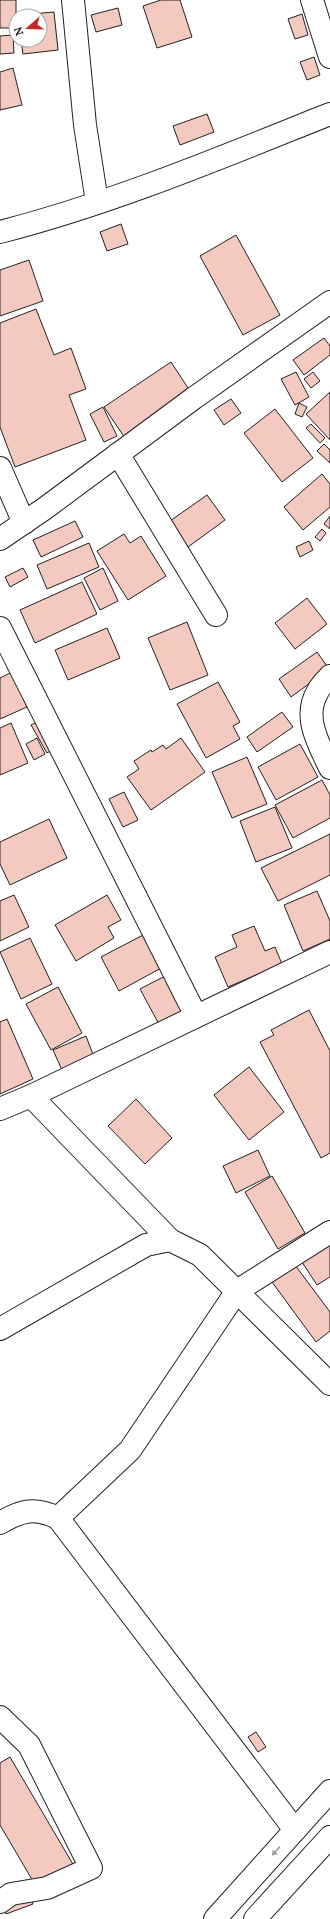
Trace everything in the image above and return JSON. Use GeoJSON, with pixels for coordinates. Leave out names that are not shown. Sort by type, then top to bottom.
{"type":"FeatureCollection","features":[{"type":"Feature","properties":{"kind":"street"},"geometry":{"type":"LineString","coordinates":[[73,0],[85,124],[96,202]]}},
{"type":"Feature","properties":{"kind":"street"},"geometry":{"type":"LineString","coordinates":[[312,0],[330,57]]}},
{"type":"Feature","properties":{"kind":"street"},"geometry":{"type":"LineString","coordinates":[[0,232],[27,225],[161,181],[330,114]]}},
{"type":"Feature","properties":{"kind":"street"},"geometry":{"type":"LineString","coordinates":[[0,539],[194,398],[330,302]]}},
{"type":"Feature","properties":{"kind":"street"},"geometry":{"type":"LineString","coordinates":[[118,454],[216,615]]}},
{"type":"Feature","properties":{"kind":"street"},"geometry":{"type":"LineString","coordinates":[[0,468],[24,523]]}},
{"type":"Feature","properties":{"kind":"street"},"geometry":{"type":"LineString","coordinates":[[0,628],[196,1016]]}},
{"type":"Feature","properties":{"kind":"street"},"geometry":{"type":"LineString","coordinates":[[330,676],[317,691],[310,712],[312,729],[330,768]]}},
{"type":"Feature","properties":{"kind":"street"},"geometry":{"type":"LineString","coordinates":[[0,1109],[31,1096],[330,952]]}},
{"type":"Feature","properties":{"kind":"street"},"geometry":{"type":"LineString","coordinates":[[31,1096],[170,1240],[200,1255],[330,1384]]}},
{"type":"Feature","properties":{"kind":"street"},"geometry":{"type":"LineString","coordinates":[[58,1518],[130,1450],[236,1291],[330,1232]]}},
{"type":"Feature","properties":{"kind":"street"},"geometry":{"type":"LineString","coordinates":[[0,1330],[146,1245],[170,1240]]}},
{"type":"Feature","properties":{"kind":"street"},"geometry":{"type":"LineString","coordinates":[[0,1523],[13,1515],[27,1512],[44,1511],[58,1518],[295,1830]]}},
{"type":"Feature","properties":{"kind":"street"},"geometry":{"type":"LineString","coordinates":[[0,1717],[29,1745],[91,1868],[47,1888],[11,1894],[0,1902]]}},
{"type":"Feature","properties":{"kind":"street"},"geometry":{"type":"LineString","coordinates":[[215,1919],[330,1791]]}},
{"type":"Feature","properties":{"kind":"street"},"geometry":{"type":"LineString","coordinates":[[255,1919],[330,1837]]}},
{"type":"Feature","properties":{"kind":"building"},"geometry":{"type":"Polygon","coordinates":[[[0,0],[16,0],[16,8],[8,8],[8,28],[0,28],[0,0]]]}},
{"type":"Feature","properties":{"kind":"building"},"geometry":{"type":"Polygon","coordinates":[[[161,0],[180,0],[192,37],[157,48],[143,6],[161,0]]]}},
{"type":"Feature","properties":{"kind":"building"},"geometry":{"type":"Polygon","coordinates":[[[118,8],[122,25],[96,32],[91,15],[118,8]]]}},
{"type":"Feature","properties":{"kind":"building"},"geometry":{"type":"Polygon","coordinates":[[[54,12],[58,50],[23,54],[22,48],[48,48],[48,13],[54,12]]]}},
{"type":"Feature","properties":{"kind":"building"},"geometry":{"type":"Polygon","coordinates":[[[302,14],[308,35],[295,39],[288,19],[302,14]]]}},
{"type":"Feature","properties":{"kind":"building"},"geometry":{"type":"Polygon","coordinates":[[[8,35],[8,48],[14,48],[14,53],[0,54],[0,36],[8,35]]]}},
{"type":"Feature","properties":{"kind":"building"},"geometry":{"type":"Polygon","coordinates":[[[314,57],[320,75],[307,80],[300,62],[314,57]]]}},
{"type":"Feature","properties":{"kind":"building"},"geometry":{"type":"Polygon","coordinates":[[[13,68],[22,105],[0,110],[0,72],[13,68]]]}},
{"type":"Feature","properties":{"kind":"building"},"geometry":{"type":"Polygon","coordinates":[[[207,114],[214,132],[180,145],[173,126],[207,114]]]}},
{"type":"Feature","properties":{"kind":"building"},"geometry":{"type":"Polygon","coordinates":[[[121,224],[128,244],[107,251],[100,232],[121,224]]]}},
{"type":"Feature","properties":{"kind":"building"},"geometry":{"type":"Polygon","coordinates":[[[236,235],[280,315],[243,335],[200,256],[236,235]]]}},
{"type":"Feature","properties":{"kind":"building"},"geometry":{"type":"Polygon","coordinates":[[[29,260],[43,301],[0,316],[0,270],[29,260]]]}},
{"type":"Feature","properties":{"kind":"building"},"geometry":{"type":"Polygon","coordinates":[[[36,309],[54,355],[71,348],[86,389],[69,395],[86,440],[15,467],[0,427],[0,323],[36,309]]]}},
{"type":"Feature","properties":{"kind":"building"},"geometry":{"type":"Polygon","coordinates":[[[324,338],[330,346],[330,355],[304,375],[293,360],[324,338]]]}},
{"type":"Feature","properties":{"kind":"building"},"geometry":{"type":"Polygon","coordinates":[[[171,362],[192,394],[125,438],[104,407],[171,362]]]}},
{"type":"Feature","properties":{"kind":"building"},"geometry":{"type":"Polygon","coordinates":[[[296,372],[309,397],[295,405],[281,379],[296,372]]]}},
{"type":"Feature","properties":{"kind":"building"},"geometry":{"type":"Polygon","coordinates":[[[313,372],[320,381],[311,388],[304,379],[313,372]]]}},
{"type":"Feature","properties":{"kind":"building"},"geometry":{"type":"Polygon","coordinates":[[[330,392],[330,440],[306,414],[330,392]]]}},
{"type":"Feature","properties":{"kind":"building"},"geometry":{"type":"Polygon","coordinates":[[[231,399],[241,413],[224,425],[214,410],[231,399]]]}},
{"type":"Feature","properties":{"kind":"building"},"geometry":{"type":"Polygon","coordinates":[[[299,403],[307,407],[302,417],[295,414],[299,403]]]}},
{"type":"Feature","properties":{"kind":"building"},"geometry":{"type":"Polygon","coordinates":[[[103,407],[117,436],[104,442],[90,414],[103,407]]]}},
{"type":"Feature","properties":{"kind":"building"},"geometry":{"type":"Polygon","coordinates":[[[275,409],[313,458],[282,482],[244,433],[275,409]]]}},
{"type":"Feature","properties":{"kind":"building"},"geometry":{"type":"Polygon","coordinates":[[[311,424],[325,438],[320,443],[306,428],[311,424]]]}},
{"type":"Feature","properties":{"kind":"building"},"geometry":{"type":"Polygon","coordinates":[[[324,444],[330,450],[330,463],[317,451],[324,444]]]}},
{"type":"Feature","properties":{"kind":"building"},"geometry":{"type":"Polygon","coordinates":[[[322,474],[330,484],[330,507],[303,530],[284,507],[322,474]]]}},
{"type":"Feature","properties":{"kind":"building"},"geometry":{"type":"Polygon","coordinates":[[[207,495],[225,520],[188,547],[170,521],[207,495]]]}},
{"type":"Feature","properties":{"kind":"building"},"geometry":{"type":"Polygon","coordinates":[[[330,516],[330,529],[324,524],[330,516]]]}},
{"type":"Feature","properties":{"kind":"building"},"geometry":{"type":"Polygon","coordinates":[[[75,521],[83,537],[41,557],[33,540],[75,521]]]}},
{"type":"Feature","properties":{"kind":"building"},"geometry":{"type":"Polygon","coordinates":[[[322,529],[326,533],[320,541],[315,537],[322,529]]]}},
{"type":"Feature","properties":{"kind":"building"},"geometry":{"type":"Polygon","coordinates":[[[124,534],[130,543],[141,536],[166,576],[128,600],[97,551],[124,534]]]}},
{"type":"Feature","properties":{"kind":"building"},"geometry":{"type":"Polygon","coordinates":[[[309,541],[313,550],[300,557],[296,547],[309,541]]]}},
{"type":"Feature","properties":{"kind":"building"},"geometry":{"type":"Polygon","coordinates":[[[89,543],[99,567],[47,589],[37,565],[89,543]]]}},
{"type":"Feature","properties":{"kind":"building"},"geometry":{"type":"Polygon","coordinates":[[[23,568],[28,577],[10,587],[5,577],[23,568]]]}},
{"type":"Feature","properties":{"kind":"building"},"geometry":{"type":"Polygon","coordinates":[[[103,568],[118,601],[100,610],[84,578],[103,568]]]}},
{"type":"Feature","properties":{"kind":"building"},"geometry":{"type":"Polygon","coordinates":[[[82,582],[97,614],[35,643],[20,610],[82,582]]]}},
{"type":"Feature","properties":{"kind":"building"},"geometry":{"type":"Polygon","coordinates":[[[307,598],[327,624],[295,649],[275,623],[307,598]]]}},
{"type":"Feature","properties":{"kind":"building"},"geometry":{"type":"Polygon","coordinates":[[[187,622],[208,675],[170,690],[148,638],[187,622]]]}},
{"type":"Feature","properties":{"kind":"building"},"geometry":{"type":"Polygon","coordinates":[[[107,628],[120,658],[68,680],[55,650],[107,628]]]}},
{"type":"Feature","properties":{"kind":"building"},"geometry":{"type":"Polygon","coordinates":[[[317,652],[329,669],[291,697],[279,679],[317,652]]]}},
{"type":"Feature","properties":{"kind":"building"},"geometry":{"type":"Polygon","coordinates":[[[12,672],[27,707],[0,719],[0,678],[12,672]]]}},
{"type":"Feature","properties":{"kind":"building"},"geometry":{"type":"Polygon","coordinates":[[[218,682],[240,722],[233,726],[240,739],[206,758],[177,704],[218,682]]]}},
{"type":"Feature","properties":{"kind":"building"},"geometry":{"type":"Polygon","coordinates":[[[282,712],[293,727],[257,752],[247,737],[282,712]]]}},
{"type":"Feature","properties":{"kind":"building"},"geometry":{"type":"Polygon","coordinates":[[[43,719],[59,746],[47,753],[31,725],[43,719]]]}},
{"type":"Feature","properties":{"kind":"building"},"geometry":{"type":"Polygon","coordinates":[[[11,723],[28,763],[0,775],[0,728],[11,723]]]}},
{"type":"Feature","properties":{"kind":"building"},"geometry":{"type":"Polygon","coordinates":[[[37,738],[45,754],[34,760],[26,744],[37,738]]]}},
{"type":"Feature","properties":{"kind":"building"},"geometry":{"type":"Polygon","coordinates":[[[181,738],[205,772],[151,810],[127,777],[139,769],[134,761],[151,750],[152,752],[163,745],[166,749],[181,738]]]}},
{"type":"Feature","properties":{"kind":"building"},"geometry":{"type":"Polygon","coordinates":[[[300,744],[318,777],[276,800],[258,767],[300,744]]]}},
{"type":"Feature","properties":{"kind":"building"},"geometry":{"type":"Polygon","coordinates":[[[247,757],[267,804],[232,818],[212,772],[247,757]]]}},
{"type":"Feature","properties":{"kind":"building"},"geometry":{"type":"Polygon","coordinates":[[[322,780],[330,795],[330,818],[293,838],[275,805],[322,780]]]}},
{"type":"Feature","properties":{"kind":"building"},"geometry":{"type":"Polygon","coordinates":[[[124,792],[138,820],[123,827],[109,799],[124,792]]]}},
{"type":"Feature","properties":{"kind":"building"},"geometry":{"type":"Polygon","coordinates":[[[275,807],[292,848],[256,862],[240,821],[275,807]]]}},
{"type":"Feature","properties":{"kind":"building"},"geometry":{"type":"Polygon","coordinates":[[[49,819],[67,858],[10,885],[0,864],[0,842],[49,819]]]}},
{"type":"Feature","properties":{"kind":"building"},"geometry":{"type":"Polygon","coordinates":[[[330,834],[330,875],[278,901],[261,868],[330,834]]]}},
{"type":"Feature","properties":{"kind":"building"},"geometry":{"type":"Polygon","coordinates":[[[317,891],[330,921],[330,939],[303,951],[284,905],[317,891]]]}},
{"type":"Feature","properties":{"kind":"building"},"geometry":{"type":"Polygon","coordinates":[[[14,895],[29,927],[0,941],[0,901],[14,895]]]}},
{"type":"Feature","properties":{"kind":"building"},"geometry":{"type":"Polygon","coordinates":[[[107,895],[121,920],[108,927],[114,938],[76,961],[55,925],[107,895]]]}},
{"type":"Feature","properties":{"kind":"building"},"geometry":{"type":"Polygon","coordinates":[[[254,926],[265,951],[275,947],[282,964],[228,987],[215,957],[237,947],[232,935],[254,926]]]}},
{"type":"Feature","properties":{"kind":"building"},"geometry":{"type":"Polygon","coordinates":[[[145,934],[163,967],[119,991],[101,957],[145,934]]]}},
{"type":"Feature","properties":{"kind":"building"},"geometry":{"type":"Polygon","coordinates":[[[30,938],[52,984],[21,999],[0,952],[30,938]]]}},
{"type":"Feature","properties":{"kind":"building"},"geometry":{"type":"Polygon","coordinates":[[[167,975],[188,1014],[161,1028],[140,989],[167,975]]]}},
{"type":"Feature","properties":{"kind":"building"},"geometry":{"type":"Polygon","coordinates":[[[58,987],[82,1033],[51,1050],[26,1004],[58,987]]]}},
{"type":"Feature","properties":{"kind":"building"},"geometry":{"type":"Polygon","coordinates":[[[309,1010],[330,1051],[330,1153],[321,1158],[260,1042],[274,1035],[271,1030],[309,1010]]]}},
{"type":"Feature","properties":{"kind":"building"},"geometry":{"type":"Polygon","coordinates":[[[7,1019],[33,1079],[0,1094],[0,1022],[7,1019]]]}},
{"type":"Feature","properties":{"kind":"building"},"geometry":{"type":"Polygon","coordinates":[[[86,1036],[94,1057],[62,1070],[53,1050],[86,1036]]]}},
{"type":"Feature","properties":{"kind":"building"},"geometry":{"type":"Polygon","coordinates":[[[249,1067],[284,1112],[249,1140],[214,1095],[249,1067]]]}},
{"type":"Feature","properties":{"kind":"building"},"geometry":{"type":"Polygon","coordinates":[[[136,1099],[172,1138],[145,1164],[108,1126],[136,1099]]]}},
{"type":"Feature","properties":{"kind":"building"},"geometry":{"type":"Polygon","coordinates":[[[258,1150],[270,1176],[236,1193],[223,1166],[258,1150]]]}},
{"type":"Feature","properties":{"kind":"building"},"geometry":{"type":"Polygon","coordinates":[[[272,1176],[305,1233],[278,1249],[245,1192],[272,1176]]]}},
{"type":"Feature","properties":{"kind":"building"},"geometry":{"type":"Polygon","coordinates":[[[330,1239],[330,1277],[317,1285],[300,1259],[330,1239]]]}},
{"type":"Feature","properties":{"kind":"building"},"geometry":{"type":"Polygon","coordinates":[[[295,1265],[330,1312],[330,1331],[316,1342],[272,1282],[295,1265]]]}},
{"type":"Feature","properties":{"kind":"building"},"geometry":{"type":"Polygon","coordinates":[[[256,1732],[266,1747],[258,1752],[248,1737],[256,1732]]]}},
{"type":"Feature","properties":{"kind":"building"},"geometry":{"type":"Polygon","coordinates":[[[10,1757],[74,1866],[37,1888],[0,1825],[0,1763],[10,1757]]]}},
{"type":"Feature","properties":{"kind":"building"},"geometry":{"type":"Polygon","coordinates":[[[29,1893],[33,1904],[6,1914],[2,1903],[29,1893]]]}}]}
